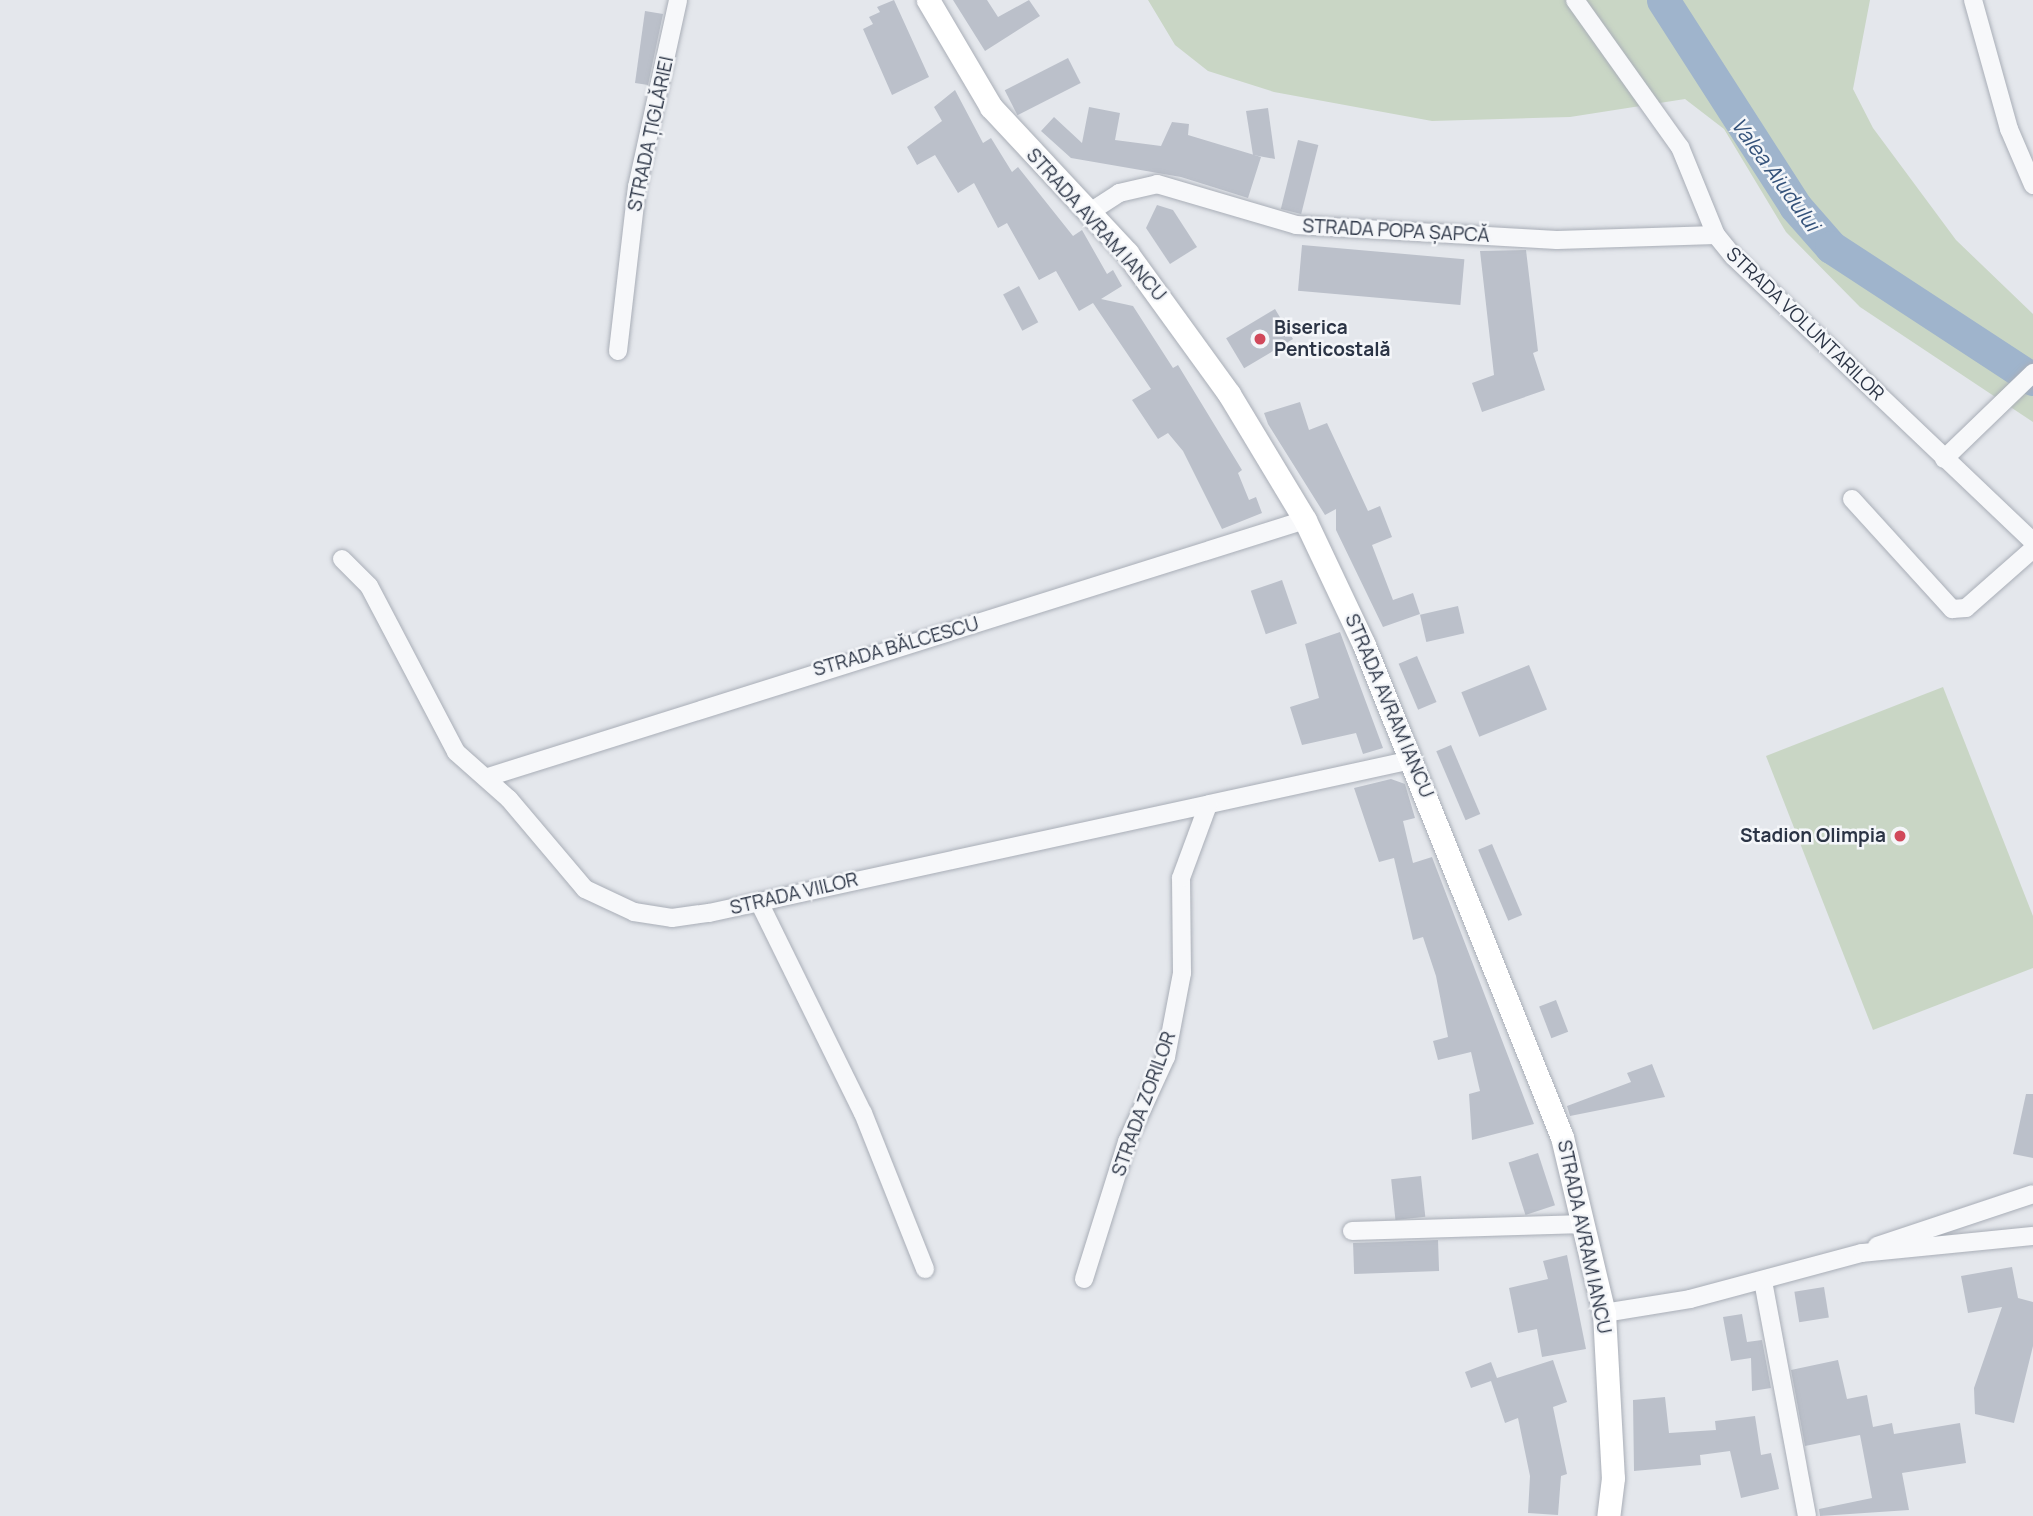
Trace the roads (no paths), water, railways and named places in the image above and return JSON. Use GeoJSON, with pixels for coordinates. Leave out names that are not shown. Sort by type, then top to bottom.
{"type":"FeatureCollection","features":[{"type":"Feature","properties":{"kind":"main road","name":"STRADA AVRAM IANCU"},"geometry":{"type":"LineString","coordinates":[[928,0],[991,107],[1090,212],[1166,301],[1305,520],[1412,760],[1526,1035],[1584,1224],[1604,1313],[1613,1478],[1608,1516]]}},
{"type":"Feature","properties":{"kind":"street","name":"STRADA ȚIGLĂRIEI"},"geometry":{"type":"LineString","coordinates":[[618,351],[637,187],[678,0]]}},
{"type":"Feature","properties":{"kind":"street","name":"STRADA VOLUNTARILOR"},"geometry":{"type":"LineString","coordinates":[[1575,0],[1681,147],[1716,234],[1944,459],[2033,542]]}},
{"type":"Feature","properties":{"kind":"street"},"geometry":{"type":"LineString","coordinates":[[1973,0],[2009,129],[2033,185]]}},
{"type":"Feature","properties":{"kind":"street","name":"STRADA POPA ȘAPCĂ"},"geometry":{"type":"LineString","coordinates":[[1090,212],[1119,193],[1157,184],[1296,225],[1557,240],[1716,234]]}},
{"type":"Feature","properties":{"kind":"street"},"geometry":{"type":"LineString","coordinates":[[1944,459],[2033,373]]}},
{"type":"Feature","properties":{"kind":"street"},"geometry":{"type":"LineString","coordinates":[[1852,499],[1952,609],[1966,608],[2033,549]]}},
{"type":"Feature","properties":{"kind":"street","name":"STRADA BĂLCESCU"},"geometry":{"type":"LineString","coordinates":[[488,777],[1305,520]]}},
{"type":"Feature","properties":{"kind":"street","name":"STRADA VIILOR"},"geometry":{"type":"LineString","coordinates":[[342,559],[369,586],[456,752],[488,777],[585,889],[607,904],[672,919],[1412,760]]}},
{"type":"Feature","properties":{"kind":"street","name":"STRADA ZORILOR"},"geometry":{"type":"LineString","coordinates":[[1084,1279],[1127,1142],[1166,1057],[1182,973],[1181,878],[1208,805]]}},
{"type":"Feature","properties":{"kind":"street"},"geometry":{"type":"LineString","coordinates":[[759,902],[863,1112],[925,1269]]}},
{"type":"Feature","properties":{"kind":"street"},"geometry":{"type":"LineString","coordinates":[[1862,1253],[1911,1229],[2033,1194]]}},
{"type":"Feature","properties":{"kind":"street"},"geometry":{"type":"LineString","coordinates":[[1352,1231],[1584,1224]]}},
{"type":"Feature","properties":{"kind":"street"},"geometry":{"type":"LineString","coordinates":[[1604,1313],[1763,1281],[1862,1253],[2033,1236]]}},
{"type":"Feature","properties":{"kind":"street"},"geometry":{"type":"LineString","coordinates":[[1763,1281],[1807,1516]]}},
{"type":"Feature","properties":{"kind":"waterway","name":"Valea Aiudului"},"geometry":{"type":"LineString","coordinates":[[1663,0],[1795,206],[1831,247],[2033,379]]}},
{"type":"Feature","properties":{"kind":"place","name":"Biserica Penticostală"},"geometry":{"type":"Point","coordinates":[1260,339]}},
{"type":"Feature","properties":{"kind":"place","name":"Stadion Olimpia"},"geometry":{"type":"Point","coordinates":[1900,836]}}]}
